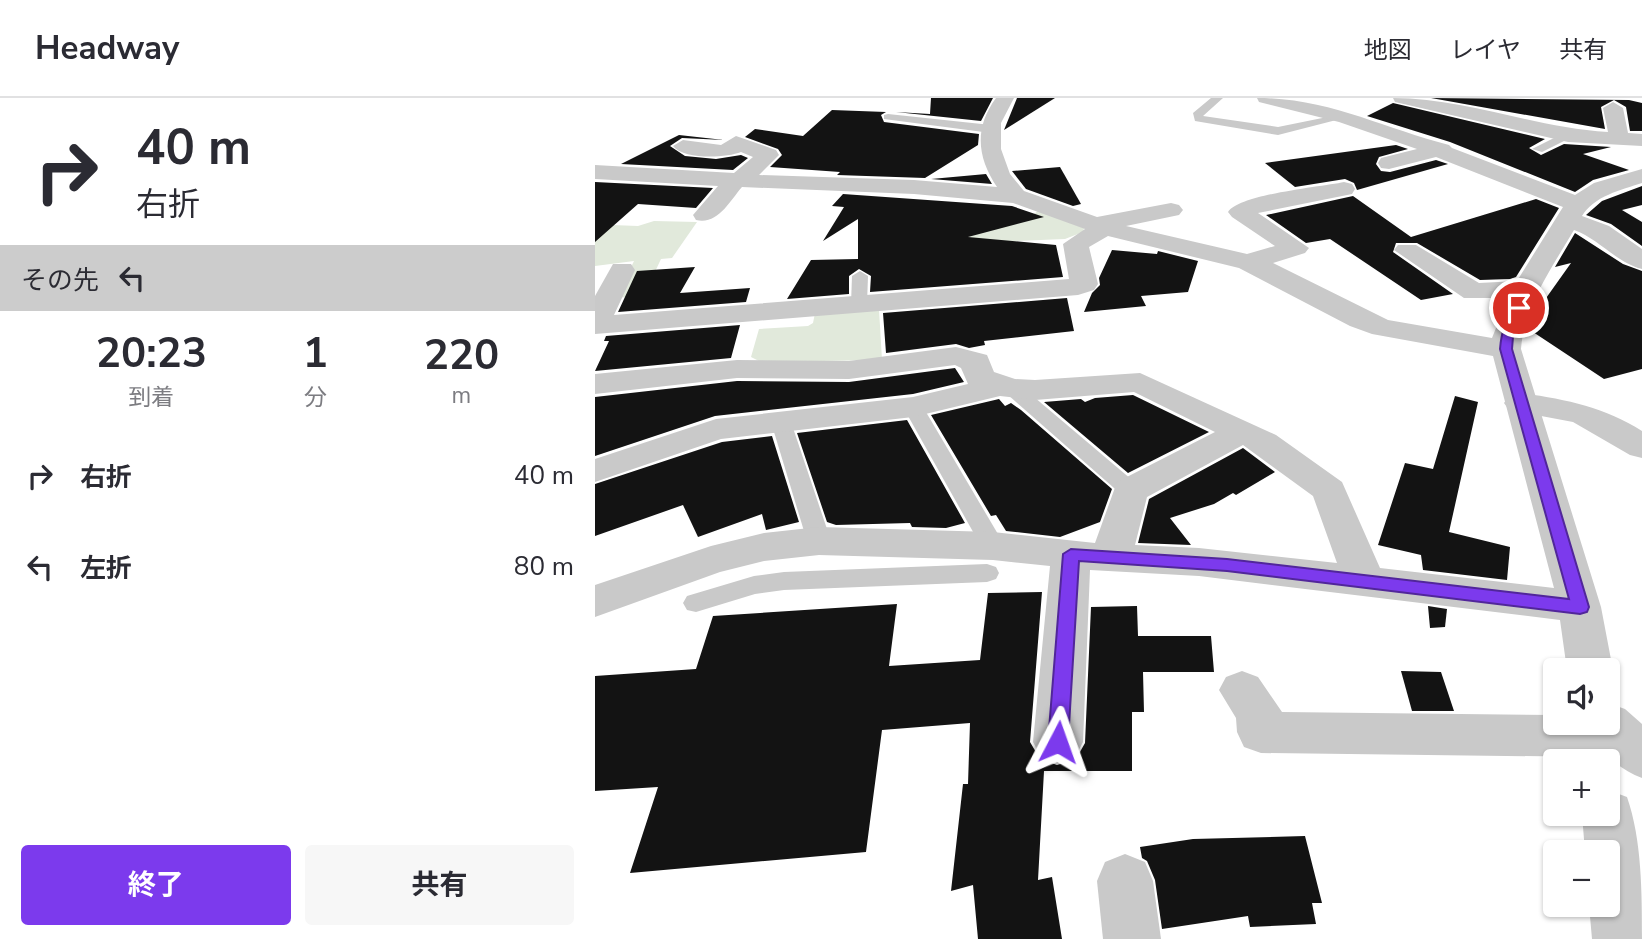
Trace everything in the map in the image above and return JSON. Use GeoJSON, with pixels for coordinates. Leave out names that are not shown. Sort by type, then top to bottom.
{"type":"FeatureCollection","features":[{"type":"Feature","properties":{"kind":"street"},"geometry":{"type":"LineString","coordinates":[[1005,98],[997,108],[992,129],[992,165],[1016,196]]}},
{"type":"Feature","properties":{"kind":"street"},"geometry":{"type":"LineString","coordinates":[[1266,98],[1342,117],[1435,146],[1573,212],[1642,261]]}},
{"type":"Feature","properties":{"kind":"street"},"geometry":{"type":"LineString","coordinates":[[1402,98],[1568,136],[1642,140]]}},
{"type":"Feature","properties":{"kind":"street"},"geometry":{"type":"LineString","coordinates":[[1612,107],[1619,139]]}},
{"type":"Feature","properties":{"kind":"street"},"geometry":{"type":"LineString","coordinates":[[1389,163],[1435,146],[1475,116]]}},
{"type":"Feature","properties":{"kind":"street"},"geometry":{"type":"LineString","coordinates":[[683,146],[723,152],[739,143],[768,155],[737,181],[705,215]]}},
{"type":"Feature","properties":{"kind":"street"},"geometry":{"type":"LineString","coordinates":[[595,172],[662,174],[737,181],[914,187],[1016,196],[1099,226],[1248,262],[1284,278],[1360,320],[1382,328],[1506,349]]}},
{"type":"Feature","properties":{"kind":"street"},"geometry":{"type":"LineString","coordinates":[[1588,658],[1580,607],[1506,349],[1507,337],[1526,289],[1573,212],[1602,188],[1642,176]]}},
{"type":"Feature","properties":{"kind":"street"},"geometry":{"type":"LineString","coordinates":[[1248,262],[1296,248],[1240,212],[1255,206],[1344,189]]}},
{"type":"Feature","properties":{"kind":"street"},"geometry":{"type":"LineString","coordinates":[[596,328],[751,312],[860,290],[1078,287],[1084,284],[1076,244],[1099,226],[1171,210]]}},
{"type":"Feature","properties":{"kind":"street"},"geometry":{"type":"LineString","coordinates":[[1407,250],[1474,292],[1526,289]]}},
{"type":"Feature","properties":{"kind":"street"},"geometry":{"type":"LineString","coordinates":[[596,328],[622,270]]}},
{"type":"Feature","properties":{"kind":"street"},"geometry":{"type":"LineString","coordinates":[[737,369],[751,312]]}},
{"type":"Feature","properties":{"kind":"street"},"geometry":{"type":"LineString","coordinates":[[595,384],[737,369],[849,370],[956,356],[976,362],[979,377],[1005,389]]}},
{"type":"Feature","properties":{"kind":"street"},"geometry":{"type":"LineString","coordinates":[[595,471],[716,429],[913,407],[1005,389],[1118,380],[1140,383],[1264,442],[1329,490],[1365,582]]}},
{"type":"Feature","properties":{"kind":"street"},"geometry":{"type":"LineString","coordinates":[[1521,403],[1584,413],[1605,421],[1642,447]]}},
{"type":"Feature","properties":{"kind":"street"},"geometry":{"type":"LineString","coordinates":[[1115,559],[1115,541],[1130,490],[1242,432]]}},
{"type":"Feature","properties":{"kind":"street"},"geometry":{"type":"LineString","coordinates":[[595,601],[711,560],[764,547],[819,541],[990,559],[1037,569],[1065,554],[1199,562],[1580,607]]}},
{"type":"Feature","properties":{"kind":"street"},"geometry":{"type":"LineString","coordinates":[[1058,742],[1065,554]]}},
{"type":"Feature","properties":{"kind":"street"},"geometry":{"type":"LineString","coordinates":[[1242,690],[1259,713],[1261,732],[1602,736],[1642,756]]}},
{"type":"Feature","properties":{"kind":"street"},"geometry":{"type":"LineString","coordinates":[[1609,826],[1621,939]]}},
{"type":"Feature","properties":{"kind":"street"},"geometry":{"type":"LineString","coordinates":[[1125,881],[1132,939]]}},
{"type":"Feature","properties":{"kind":"lane"},"geometry":{"type":"LineString","coordinates":[[1218,98],[1197,115],[1199,119],[1278,131],[1342,117]]}},
{"type":"Feature","properties":{"kind":"lane"},"geometry":{"type":"LineString","coordinates":[[888,117],[992,129]]}},
{"type":"Feature","properties":{"kind":"lane"},"geometry":{"type":"LineString","coordinates":[[1538,149],[1568,136]]}},
{"type":"Feature","properties":{"kind":"lane"},"geometry":{"type":"LineString","coordinates":[[1005,389],[1130,490]]}},
{"type":"Feature","properties":{"kind":"lane"},"geometry":{"type":"LineString","coordinates":[[696,603],[754,585],[990,559],[913,407]]}},
{"type":"Feature","properties":{"kind":"lane"},"geometry":{"type":"LineString","coordinates":[[781,422],[819,541]]}},
{"type":"Feature","properties":{"kind":"shaded area"},"geometry":{"type":"Polygon","coordinates":[[[1038,211],[1084,228],[1083,232],[1065,239],[971,243],[968,235],[1028,218],[1038,211]]]}},
{"type":"Feature","properties":{"kind":"shaded area"},"geometry":{"type":"Polygon","coordinates":[[[654,221],[697,222],[672,258],[661,259],[653,276],[686,280],[681,292],[616,298],[634,261],[595,266],[595,240],[612,225],[638,226],[654,221]]]}},
{"type":"Feature","properties":{"kind":"shaded area"},"geometry":{"type":"Polygon","coordinates":[[[879,309],[882,360],[761,362],[751,357],[759,329],[808,326],[813,323],[815,313],[879,309]]]}},
{"type":"Feature","properties":{"kind":"building"},"geometry":{"type":"Polygon","coordinates":[[[931,98],[993,98],[981,121],[896,112],[930,114],[931,98]]]}},
{"type":"Feature","properties":{"kind":"building"},"geometry":{"type":"Polygon","coordinates":[[[1017,98],[1055,98],[1004,130],[1017,98]]]}},
{"type":"Feature","properties":{"kind":"building"},"geometry":{"type":"Polygon","coordinates":[[[1431,98],[1629,100],[1642,103],[1642,131],[1630,131],[1626,107],[1614,100],[1601,107],[1605,129],[1431,98]]]}},
{"type":"Feature","properties":{"kind":"building"},"geometry":{"type":"Polygon","coordinates":[[[1393,103],[1545,139],[1529,148],[1541,155],[1564,144],[1611,147],[1583,154],[1629,170],[1593,180],[1575,192],[1450,142],[1367,116],[1393,103]]]}},
{"type":"Feature","properties":{"kind":"building"},"geometry":{"type":"Polygon","coordinates":[[[832,110],[886,112],[881,115],[884,122],[979,134],[978,145],[925,178],[837,175],[840,172],[770,167],[782,155],[778,149],[745,137],[755,129],[803,136],[832,110]]]}},
{"type":"Feature","properties":{"kind":"building"},"geometry":{"type":"Polygon","coordinates":[[[679,135],[724,140],[682,138],[670,146],[685,156],[716,159],[741,155],[748,158],[733,170],[621,164],[679,135]]]}},
{"type":"Feature","properties":{"kind":"building"},"geometry":{"type":"Polygon","coordinates":[[[1396,145],[1408,149],[1379,157],[1376,164],[1381,171],[1390,172],[1436,160],[1448,164],[1357,190],[1354,183],[1345,179],[1295,187],[1265,163],[1396,145]]]}},
{"type":"Feature","properties":{"kind":"building"},"geometry":{"type":"Polygon","coordinates":[[[1060,167],[1081,204],[1073,206],[1026,189],[1012,171],[1060,167]]]}},
{"type":"Feature","properties":{"kind":"building"},"geometry":{"type":"Polygon","coordinates":[[[986,174],[992,184],[931,179],[986,174]]]}},
{"type":"Feature","properties":{"kind":"building"},"geometry":{"type":"Polygon","coordinates":[[[595,182],[713,188],[696,208],[638,204],[595,242],[595,182]]]}},
{"type":"Feature","properties":{"kind":"building"},"geometry":{"type":"Polygon","coordinates":[[[1642,186],[1642,205],[1622,210],[1642,222],[1642,246],[1611,224],[1586,215],[1602,201],[1642,186]]]}},
{"type":"Feature","properties":{"kind":"building"},"geometry":{"type":"Polygon","coordinates":[[[843,194],[1012,206],[1044,217],[968,237],[1056,245],[1063,277],[870,292],[871,276],[859,269],[849,276],[849,294],[787,299],[811,260],[858,259],[858,219],[823,241],[844,207],[832,206],[843,194]]]}},
{"type":"Feature","properties":{"kind":"building"},"geometry":{"type":"Polygon","coordinates":[[[1353,196],[1411,237],[1536,199],[1559,208],[1516,277],[1510,279],[1480,280],[1417,243],[1396,243],[1393,252],[1453,294],[1421,300],[1330,239],[1306,243],[1266,215],[1353,196]]]}},
{"type":"Feature","properties":{"kind":"building"},"geometry":{"type":"Polygon","coordinates":[[[1575,233],[1623,264],[1642,271],[1642,369],[1604,379],[1533,332],[1543,311],[1539,308],[1571,263],[1555,267],[1575,233]]]}},
{"type":"Feature","properties":{"kind":"building"},"geometry":{"type":"Polygon","coordinates":[[[1112,250],[1157,254],[1158,251],[1198,261],[1188,292],[1141,296],[1146,306],[1084,312],[1092,293],[1100,285],[1099,278],[1112,250]]]}},
{"type":"Feature","properties":{"kind":"building"},"geometry":{"type":"Polygon","coordinates":[[[695,267],[680,293],[750,288],[746,302],[618,312],[637,271],[695,267]]]}},
{"type":"Feature","properties":{"kind":"building"},"geometry":{"type":"Polygon","coordinates":[[[1067,298],[1074,331],[984,341],[985,345],[969,348],[956,344],[886,353],[883,313],[1067,298]]]}},
{"type":"Feature","properties":{"kind":"building"},"geometry":{"type":"Polygon","coordinates":[[[740,325],[731,358],[595,371],[609,341],[604,341],[606,336],[740,325]]]}},
{"type":"Feature","properties":{"kind":"building"},"geometry":{"type":"Polygon","coordinates":[[[955,368],[964,382],[913,394],[715,416],[595,456],[595,397],[737,381],[849,382],[955,368]]]}},
{"type":"Feature","properties":{"kind":"building"},"geometry":{"type":"Polygon","coordinates":[[[1133,395],[1209,432],[1128,473],[1044,402],[1081,399],[1085,402],[1095,398],[1133,395]]]}},
{"type":"Feature","properties":{"kind":"building"},"geometry":{"type":"Polygon","coordinates":[[[1455,396],[1478,402],[1449,532],[1510,547],[1507,580],[1423,570],[1421,555],[1378,545],[1405,463],[1433,469],[1455,396]]]}},
{"type":"Feature","properties":{"kind":"building"},"geometry":{"type":"Polygon","coordinates":[[[999,399],[1005,406],[1011,403],[1021,410],[1112,489],[1100,522],[1060,537],[1006,531],[996,515],[991,516],[931,415],[999,399]]]}},
{"type":"Feature","properties":{"kind":"building"},"geometry":{"type":"Polygon","coordinates":[[[907,420],[965,523],[946,528],[912,527],[910,523],[836,525],[827,522],[797,433],[907,420]]]}},
{"type":"Feature","properties":{"kind":"building"},"geometry":{"type":"Polygon","coordinates":[[[772,436],[799,522],[766,530],[762,514],[698,537],[683,505],[595,536],[595,484],[722,442],[772,436]]]}},
{"type":"Feature","properties":{"kind":"building"},"geometry":{"type":"Polygon","coordinates":[[[1243,448],[1275,472],[1236,495],[1233,493],[1214,504],[1170,518],[1191,545],[1138,543],[1149,499],[1243,448]]]}},
{"type":"Feature","properties":{"kind":"building"},"geometry":{"type":"Polygon","coordinates":[[[1042,592],[1030,742],[1040,759],[1057,765],[1076,759],[1085,743],[1091,607],[1137,606],[1138,636],[1211,636],[1214,672],[1143,672],[1144,712],[1132,712],[1132,771],[1044,771],[1038,880],[1052,877],[1062,939],[978,939],[973,885],[951,891],[963,784],[968,784],[970,723],[882,730],[866,852],[630,873],[658,787],[595,791],[595,676],[696,669],[713,616],[897,604],[889,666],[980,660],[988,593],[1042,592]]]}},
{"type":"Feature","properties":{"kind":"building"},"geometry":{"type":"Polygon","coordinates":[[[1428,606],[1447,609],[1445,627],[1430,628],[1428,606]]]}},
{"type":"Feature","properties":{"kind":"building"},"geometry":{"type":"Polygon","coordinates":[[[1401,671],[1441,672],[1454,711],[1412,711],[1401,671]]]}},
{"type":"Feature","properties":{"kind":"building"},"geometry":{"type":"Polygon","coordinates":[[[1305,836],[1322,903],[1312,903],[1316,924],[1250,927],[1248,916],[1162,929],[1155,880],[1147,861],[1142,858],[1140,847],[1193,839],[1305,836]]]}},
{"type":"Feature","properties":{"kind":"route"},"geometry":{"type":"LineString","coordinates":[[1058,742],[1071,554],[1115,559],[1199,562],[1580,607],[1506,349],[1507,337],[1519,308]]}}]}
